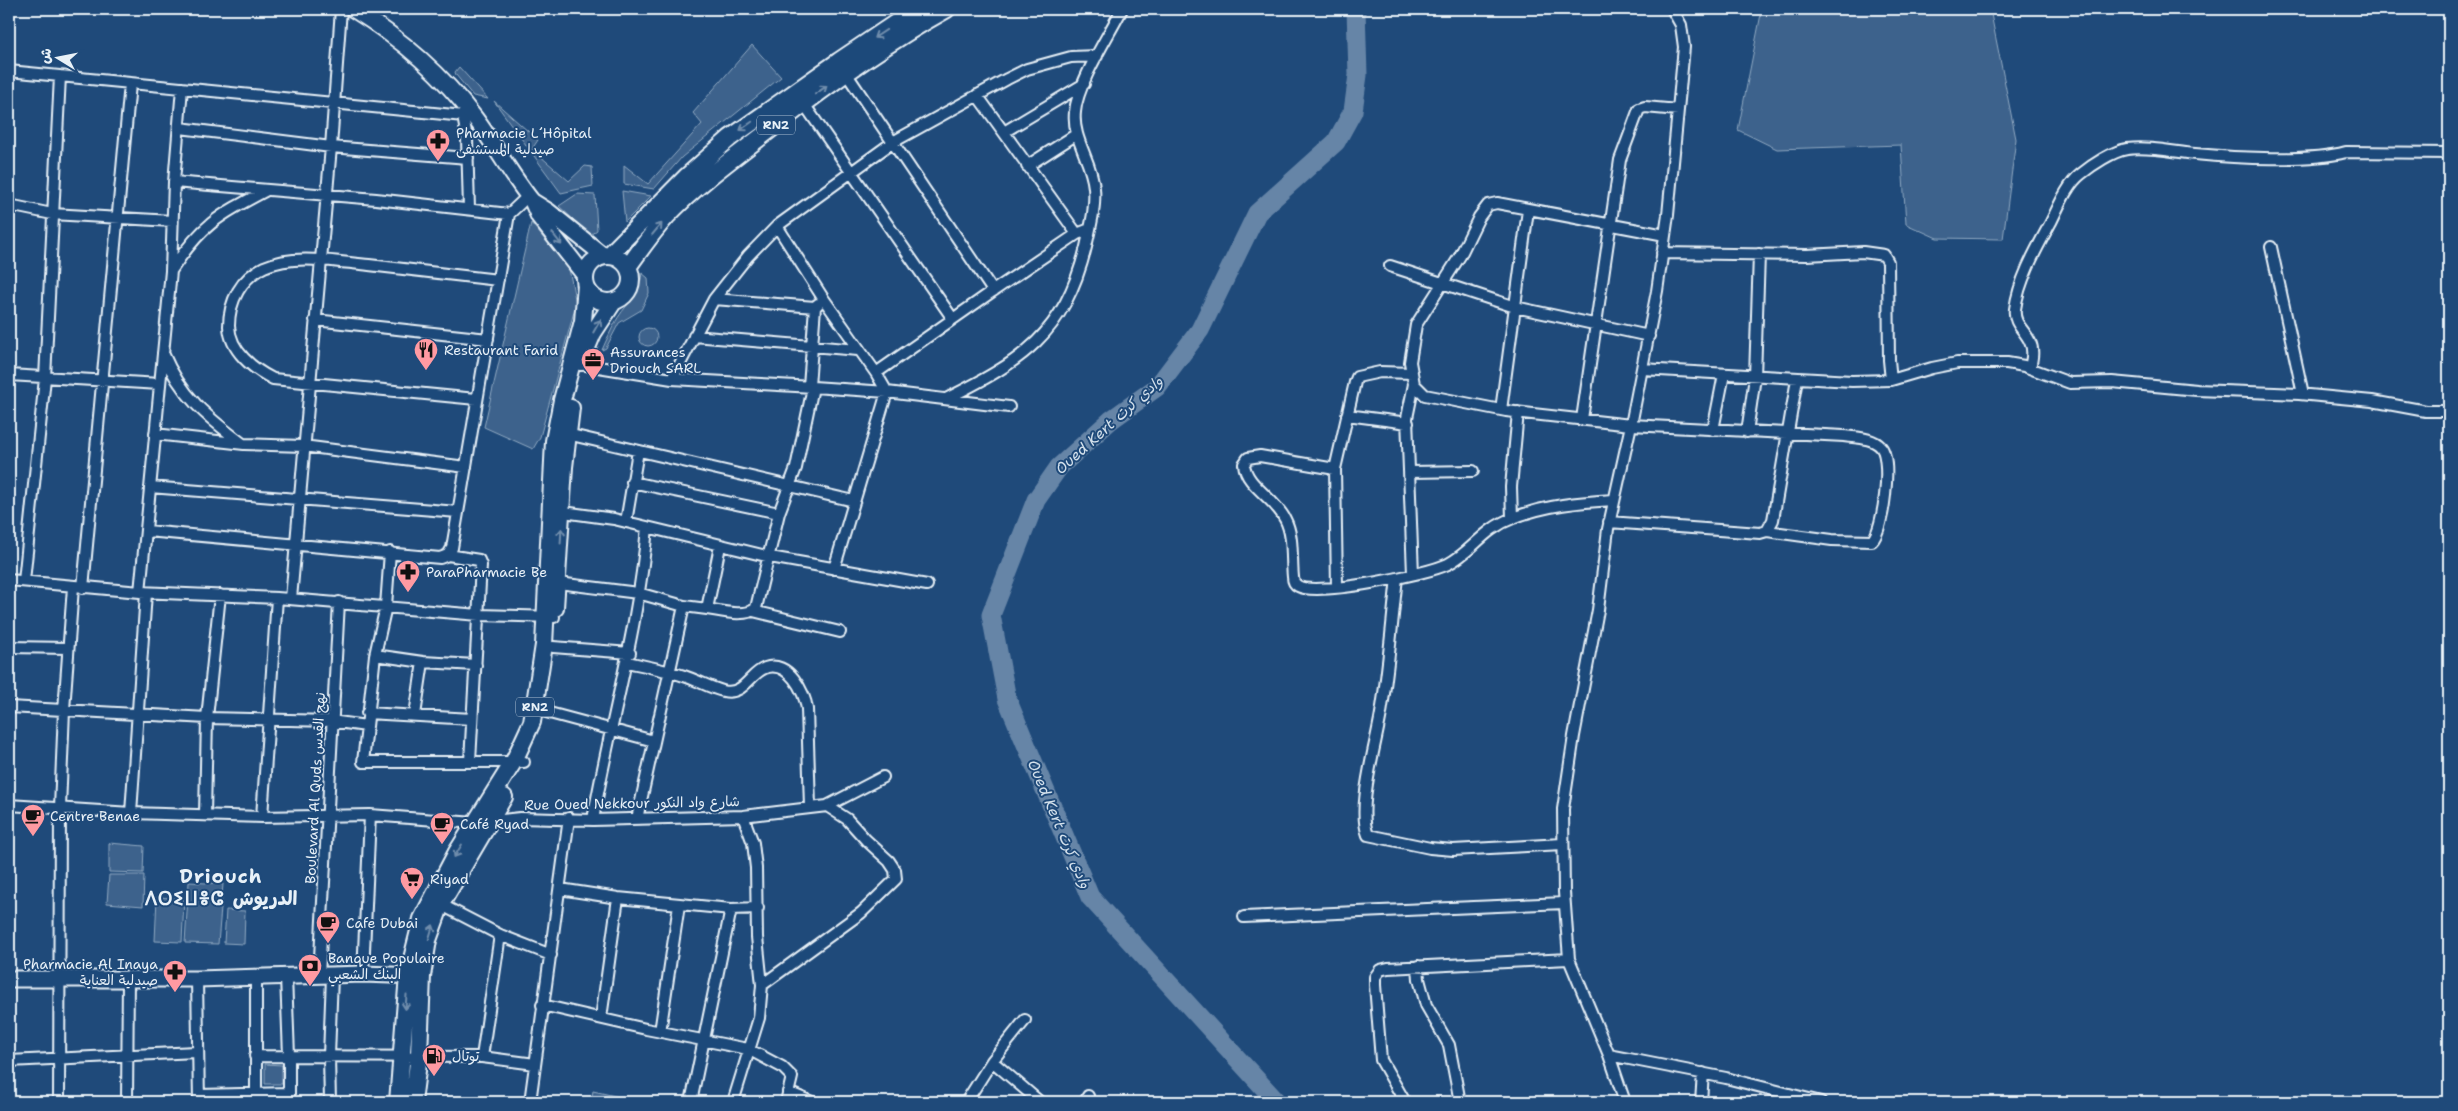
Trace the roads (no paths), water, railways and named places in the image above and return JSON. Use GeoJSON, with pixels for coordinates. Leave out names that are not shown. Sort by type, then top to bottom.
{"type":"FeatureCollection","features":[{"type":"Feature","properties":{"kind":"main road"},"geometry":{"type":"LineString","coordinates":[[353,9],[384,28],[420,57],[469,117],[530,199],[539,216],[586,280],[594,297],[604,301],[614,301]]}},
{"type":"Feature","properties":{"kind":"main road","name":"RN2"},"geometry":{"type":"LineString","coordinates":[[519,762],[532,722],[544,645],[558,583],[554,441],[562,400],[583,321],[586,280],[590,265],[606,256],[686,177],[730,138],[840,60],[903,18],[922,9]]}},
{"type":"Feature","properties":{"kind":"main road","name":"RN2"},"geometry":{"type":"LineString","coordinates":[[413,1102],[410,1055],[415,976],[415,939],[482,822],[536,736],[542,712],[553,647],[550,617],[556,511],[567,434],[580,364],[593,332],[614,301],[625,294],[629,288],[630,274],[628,268],[668,216],[692,192],[846,73],[893,40],[947,9]]}},
{"type":"Feature","properties":{"kind":"main road"},"geometry":{"type":"LineString","coordinates":[[530,199],[606,256],[620,259],[628,268]]}},
{"type":"Feature","properties":{"kind":"main road"},"geometry":{"type":"LineString","coordinates":[[9,978],[197,979],[362,974],[415,976]]}},
{"type":"Feature","properties":{"kind":"main road","name":"RN2"},"geometry":{"type":"LineString","coordinates":[[398,1102],[410,1055]]}},
{"type":"Feature","properties":{"kind":"street"},"geometry":{"type":"LineString","coordinates":[[290,599],[325,195],[331,147],[341,9]]}},
{"type":"Feature","properties":{"kind":"street"},"geometry":{"type":"LineString","coordinates":[[945,399],[1010,366],[1036,344],[1052,324],[1073,288],[1090,229],[1095,199],[1094,185],[1077,134],[1075,111],[1084,84],[1122,9]]}},
{"type":"Feature","properties":{"kind":"street"},"geometry":{"type":"LineString","coordinates":[[1624,1102],[1609,1055],[1569,959],[1564,903],[1562,844],[1565,786],[1598,610],[1609,522],[1632,425],[1649,336],[1665,235],[1684,48],[1681,26],[1672,9]]}},
{"type":"Feature","properties":{"kind":"street"},"geometry":{"type":"LineString","coordinates":[[672,379],[714,299],[748,256],[777,226],[892,142],[1007,79],[1039,66],[1071,57],[1097,56]]}},
{"type":"Feature","properties":{"kind":"street"},"geometry":{"type":"LineString","coordinates":[[9,71],[469,117],[469,209]]}},
{"type":"Feature","properties":{"kind":"street"},"geometry":{"type":"LineString","coordinates":[[846,73],[993,291]]}},
{"type":"Feature","properties":{"kind":"street"},"geometry":{"type":"LineString","coordinates":[[24,581],[45,378],[60,76]]}},
{"type":"Feature","properties":{"kind":"street"},"geometry":{"type":"LineString","coordinates":[[60,1102],[60,808],[68,648],[78,588],[102,381],[130,84]]}},
{"type":"Feature","properties":{"kind":"street"},"geometry":{"type":"LineString","coordinates":[[1004,132],[1084,84]]}},
{"type":"Feature","properties":{"kind":"street"},"geometry":{"type":"LineString","coordinates":[[131,813],[146,531],[171,271],[174,182],[182,88]]}},
{"type":"Feature","properties":{"kind":"street"},"geometry":{"type":"LineString","coordinates":[[977,95],[1077,234]]}},
{"type":"Feature","properties":{"kind":"street"},"geometry":{"type":"LineString","coordinates":[[804,104],[953,319]]}},
{"type":"Feature","properties":{"kind":"street"},"geometry":{"type":"LineString","coordinates":[[1582,419],[1620,160],[1632,132],[1636,113],[1645,107],[1678,110]]}},
{"type":"Feature","properties":{"kind":"street"},"geometry":{"type":"LineString","coordinates":[[180,128],[331,147],[468,158]]}},
{"type":"Feature","properties":{"kind":"street"},"geometry":{"type":"LineString","coordinates":[[1027,166],[1077,134]]}},
{"type":"Feature","properties":{"kind":"street"},"geometry":{"type":"LineString","coordinates":[[2030,368],[2032,348],[2026,335],[2018,325],[2014,311],[2025,277],[2041,239],[2080,174],[2117,152],[2133,149],[2215,156],[2288,157],[2332,156],[2346,152],[2449,153]]}},
{"type":"Feature","properties":{"kind":"street"},"geometry":{"type":"LineString","coordinates":[[174,182],[509,214],[530,199]]}},
{"type":"Feature","properties":{"kind":"street"},"geometry":{"type":"LineString","coordinates":[[171,271],[193,239],[204,228],[229,210],[266,191]]}},
{"type":"Feature","properties":{"kind":"street"},"geometry":{"type":"LineString","coordinates":[[1413,574],[1408,423],[1408,407],[1414,384],[1411,348],[1416,326],[1460,256],[1479,217],[1488,205],[1497,203],[1665,235]]}},
{"type":"Feature","properties":{"kind":"street"},"geometry":{"type":"LineString","coordinates":[[9,206],[52,214],[172,221]]}},
{"type":"Feature","properties":{"kind":"street"},"geometry":{"type":"LineString","coordinates":[[1501,410],[1528,210]]}},
{"type":"Feature","properties":{"kind":"street"},"geometry":{"type":"LineString","coordinates":[[448,555],[452,548],[509,214]]}},
{"type":"Feature","properties":{"kind":"street"},"geometry":{"type":"LineString","coordinates":[[777,226],[887,392],[834,569]]}},
{"type":"Feature","properties":{"kind":"street"},"geometry":{"type":"LineString","coordinates":[[876,373],[1077,234],[1090,229]]}},
{"type":"Feature","properties":{"kind":"street"},"geometry":{"type":"LineString","coordinates":[[2271,247],[2303,394]]}},
{"type":"Feature","properties":{"kind":"street"},"geometry":{"type":"LineString","coordinates":[[1662,253],[1864,252],[1884,255],[1888,262],[1891,380]]}},
{"type":"Feature","properties":{"kind":"street"},"geometry":{"type":"LineString","coordinates":[[1746,432],[1755,377],[1760,254]]}},
{"type":"Feature","properties":{"kind":"street"},"geometry":{"type":"LineString","coordinates":[[476,399],[273,378],[256,369],[244,358],[233,341],[229,328],[230,312],[239,289],[252,274],[278,262],[320,260],[498,280]]}},
{"type":"Feature","properties":{"kind":"street"},"geometry":{"type":"LineString","coordinates":[[1390,266],[1515,307],[1649,336]]}},
{"type":"Feature","properties":{"kind":"street"},"geometry":{"type":"LineString","coordinates":[[753,611],[756,608],[780,513],[790,487],[804,436],[811,387],[811,346],[815,307],[823,298]]}},
{"type":"Feature","properties":{"kind":"street"},"geometry":{"type":"LineString","coordinates":[[714,299],[815,307]]}},
{"type":"Feature","properties":{"kind":"street"},"geometry":{"type":"LineString","coordinates":[[315,320],[488,339]]}},
{"type":"Feature","properties":{"kind":"street"},"geometry":{"type":"LineString","coordinates":[[694,336],[858,350]]}},
{"type":"Feature","properties":{"kind":"street"},"geometry":{"type":"LineString","coordinates":[[162,350],[180,388],[207,417],[244,444]]}},
{"type":"Feature","properties":{"kind":"street"},"geometry":{"type":"LineString","coordinates":[[1642,369],[1797,379],[1891,380],[1932,368],[1967,362],[2007,363],[2030,368],[2070,383],[2112,382],[2197,390],[2303,394],[2372,401],[2426,411],[2449,412]]}},
{"type":"Feature","properties":{"kind":"street"},"geometry":{"type":"LineString","coordinates":[[580,364],[672,379],[887,392],[1009,407]]}},
{"type":"Feature","properties":{"kind":"street"},"geometry":{"type":"LineString","coordinates":[[1338,587],[1335,469],[1357,377],[1380,372],[1412,373]]}},
{"type":"Feature","properties":{"kind":"street"},"geometry":{"type":"LineString","coordinates":[[1713,430],[1724,374]]}},
{"type":"Feature","properties":{"kind":"street"},"geometry":{"type":"LineString","coordinates":[[9,375],[160,384]]}},
{"type":"Feature","properties":{"kind":"street"},"geometry":{"type":"LineString","coordinates":[[1767,531],[1773,520],[1797,379]]}},
{"type":"Feature","properties":{"kind":"street"},"geometry":{"type":"LineString","coordinates":[[1414,384],[1425,395],[1501,410],[1632,425],[1859,438],[1874,442],[1881,447],[1887,464],[1880,527],[1872,541],[1866,542],[1767,531],[1760,533],[1609,522]]}},
{"type":"Feature","properties":{"kind":"street"},"geometry":{"type":"LineString","coordinates":[[1512,518],[1511,487],[1518,412]]}},
{"type":"Feature","properties":{"kind":"street"},"geometry":{"type":"LineString","coordinates":[[1347,415],[1408,423]]}},
{"type":"Feature","properties":{"kind":"street"},"geometry":{"type":"LineString","coordinates":[[155,434],[244,444],[303,446],[466,467]]}},
{"type":"Feature","properties":{"kind":"street"},"geometry":{"type":"LineString","coordinates":[[567,434],[854,501]]}},
{"type":"Feature","properties":{"kind":"street"},"geometry":{"type":"LineString","coordinates":[[626,522],[638,450]]}},
{"type":"Feature","properties":{"kind":"street"},"geometry":{"type":"LineString","coordinates":[[1335,469],[1260,456],[1248,458],[1244,464],[1246,476],[1251,483],[1269,497],[1286,520],[1290,534],[1294,582],[1299,587],[1338,587],[1413,574],[1447,564],[1459,557],[1485,532],[1512,518],[1550,507],[1584,501],[1614,500]]}},
{"type":"Feature","properties":{"kind":"street"},"geometry":{"type":"LineString","coordinates":[[1410,472],[1474,471]]}},
{"type":"Feature","properties":{"kind":"street"},"geometry":{"type":"LineString","coordinates":[[632,482],[780,513]]}},
{"type":"Feature","properties":{"kind":"street"},"geometry":{"type":"LineString","coordinates":[[150,487],[458,512]]}},
{"type":"Feature","properties":{"kind":"street"},"geometry":{"type":"LineString","coordinates":[[556,511],[626,522],[770,557],[927,584]]}},
{"type":"Feature","properties":{"kind":"street"},"geometry":{"type":"LineString","coordinates":[[593,820],[610,730],[628,657],[644,561],[647,527]]}},
{"type":"Feature","properties":{"kind":"street"},"geometry":{"type":"LineString","coordinates":[[146,531],[440,558],[448,555],[479,560],[481,565],[479,615],[470,761]]}},
{"type":"Feature","properties":{"kind":"street"},"geometry":{"type":"LineString","coordinates":[[708,609],[720,546]]}},
{"type":"Feature","properties":{"kind":"street"},"geometry":{"type":"LineString","coordinates":[[390,552],[386,606],[375,655],[363,762],[519,762]]}},
{"type":"Feature","properties":{"kind":"street"},"geometry":{"type":"LineString","coordinates":[[1397,578],[1382,707],[1366,793],[1364,817],[1368,835],[1430,848],[1453,850],[1562,844]]}},
{"type":"Feature","properties":{"kind":"street"},"geometry":{"type":"LineString","coordinates":[[9,580],[143,593],[277,598],[479,615],[550,617]]}},
{"type":"Feature","properties":{"kind":"street"},"geometry":{"type":"LineString","coordinates":[[558,583],[638,593],[684,606],[745,613],[753,611],[840,632]]}},
{"type":"Feature","properties":{"kind":"street"},"geometry":{"type":"LineString","coordinates":[[205,815],[208,718],[220,595]]}},
{"type":"Feature","properties":{"kind":"street"},"geometry":{"type":"LineString","coordinates":[[262,817],[267,718],[277,598]]}},
{"type":"Feature","properties":{"kind":"street","name":"Boulevard Al Quds نهج القدس"},"geometry":{"type":"LineString","coordinates":[[330,1102],[326,976],[328,817],[331,721],[339,602]]}},
{"type":"Feature","properties":{"kind":"street"},"geometry":{"type":"LineString","coordinates":[[637,819],[671,672],[684,606]]}},
{"type":"Feature","properties":{"kind":"street"},"geometry":{"type":"LineString","coordinates":[[9,647],[68,648]]}},
{"type":"Feature","properties":{"kind":"street"},"geometry":{"type":"LineString","coordinates":[[553,647],[628,657],[724,691],[732,692],[744,686],[766,667],[779,669],[792,676],[805,696],[807,709],[810,807]]}},
{"type":"Feature","properties":{"kind":"street"},"geometry":{"type":"LineString","coordinates":[[375,655],[423,662],[476,665]]}},
{"type":"Feature","properties":{"kind":"street"},"geometry":{"type":"LineString","coordinates":[[415,715],[423,662]]}},
{"type":"Feature","properties":{"kind":"street"},"geometry":{"type":"LineString","coordinates":[[9,707],[136,715],[331,721],[366,726]]}},
{"type":"Feature","properties":{"kind":"street"},"geometry":{"type":"LineString","coordinates":[[542,712],[654,741]]}},
{"type":"Feature","properties":{"kind":"street"},"geometry":{"type":"LineString","coordinates":[[368,713],[472,719]]}},
{"type":"Feature","properties":{"kind":"street"},"geometry":{"type":"LineString","coordinates":[[827,806],[884,777]]}},
{"type":"Feature","properties":{"kind":"street","name":"Rue Oued Nekkour شارع واد النکور"},"geometry":{"type":"LineString","coordinates":[[9,805],[131,813],[262,817],[370,815],[482,822],[569,818],[593,820],[743,816],[827,806]]}},
{"type":"Feature","properties":{"kind":"street"},"geometry":{"type":"LineString","coordinates":[[762,985],[844,923],[862,913],[896,879],[895,870],[889,860],[866,840],[847,819],[827,806]]}},
{"type":"Feature","properties":{"kind":"street"},"geometry":{"type":"LineString","coordinates":[[362,974],[370,815]]}},
{"type":"Feature","properties":{"kind":"street"},"geometry":{"type":"LineString","coordinates":[[733,1102],[759,1018],[762,985],[757,937],[758,908],[753,843],[743,816]]}},
{"type":"Feature","properties":{"kind":"street"},"geometry":{"type":"LineString","coordinates":[[530,1102],[569,818]]}},
{"type":"Feature","properties":{"kind":"street"},"geometry":{"type":"LineString","coordinates":[[560,889],[679,905],[731,909],[758,908]]}},
{"type":"Feature","properties":{"kind":"street"},"geometry":{"type":"LineString","coordinates":[[601,1018],[618,898]]}},
{"type":"Feature","properties":{"kind":"street"},"geometry":{"type":"LineString","coordinates":[[436,902],[500,935],[550,955]]}},
{"type":"Feature","properties":{"kind":"street"},"geometry":{"type":"LineString","coordinates":[[1244,917],[1564,903]]}},
{"type":"Feature","properties":{"kind":"street"},"geometry":{"type":"LineString","coordinates":[[660,1032],[679,905]]}},
{"type":"Feature","properties":{"kind":"street"},"geometry":{"type":"LineString","coordinates":[[691,1102],[731,909]]}},
{"type":"Feature","properties":{"kind":"street"},"geometry":{"type":"LineString","coordinates":[[482,1057],[500,935]]}},
{"type":"Feature","properties":{"kind":"street"},"geometry":{"type":"LineString","coordinates":[[1404,1102],[1381,1060],[1376,1023],[1375,977],[1380,970],[1384,968],[1418,966],[1569,959]]}},
{"type":"Feature","properties":{"kind":"street"},"geometry":{"type":"LineString","coordinates":[[1418,966],[1419,979],[1426,1005],[1449,1045],[1460,1102]]}},
{"type":"Feature","properties":{"kind":"street"},"geometry":{"type":"LineString","coordinates":[[197,979],[196,1052],[199,1099],[256,1092],[289,1097],[286,976]]}},
{"type":"Feature","properties":{"kind":"street"},"geometry":{"type":"LineString","coordinates":[[256,977],[256,1092]]}},
{"type":"Feature","properties":{"kind":"street"},"geometry":{"type":"LineString","coordinates":[[127,1102],[128,978]]}},
{"type":"Feature","properties":{"kind":"street"},"geometry":{"type":"LineString","coordinates":[[542,1005],[660,1032],[748,1049],[788,1072],[792,1077],[792,1082],[787,1097],[812,1102]]}},
{"type":"Feature","properties":{"kind":"street"},"geometry":{"type":"LineString","coordinates":[[966,1102],[992,1062],[1025,1020]]}},
{"type":"Feature","properties":{"kind":"street"},"geometry":{"type":"LineString","coordinates":[[9,1061],[196,1052]]}},
{"type":"Feature","properties":{"kind":"street"},"geometry":{"type":"LineString","coordinates":[[255,1056],[373,1057],[410,1055],[482,1057],[535,1064]]}},
{"type":"Feature","properties":{"kind":"street"},"geometry":{"type":"LineString","coordinates":[[1609,1055],[1703,1072],[1821,1102]]}},
{"type":"Feature","properties":{"kind":"street"},"geometry":{"type":"LineString","coordinates":[[992,1062],[1040,1102]]}},
{"type":"Feature","properties":{"kind":"street"},"geometry":{"type":"LineString","coordinates":[[1701,1102],[1703,1072]]}},
{"type":"Feature","properties":{"kind":"waterway","name":"Oued Kert وادي كرت"},"geometry":{"type":"LineString","coordinates":[[1277,1102],[1090,897],[1007,699],[991,615],[1036,500],[1059,467],[1111,420],[1157,387],[1200,330],[1257,213],[1336,142],[1353,111],[1358,75],[1356,9]]}},
{"type":"Feature","properties":{"kind":"place","name":"Pharmacie L´Hôpital صيدلية المستشفى"},"geometry":{"type":"Point","coordinates":[438,162]}},
{"type":"Feature","properties":{"kind":"place","name":"Restaurant Farid"},"geometry":{"type":"Point","coordinates":[426,371]}},
{"type":"Feature","properties":{"kind":"place","name":"Assurances Driouch SARL"},"geometry":{"type":"Point","coordinates":[593,381]}},
{"type":"Feature","properties":{"kind":"place","name":"ParaPharmacie Be"},"geometry":{"type":"Point","coordinates":[408,593]}},
{"type":"Feature","properties":{"kind":"place","name":"Centre Benae"},"geometry":{"type":"Point","coordinates":[33,837]}},
{"type":"Feature","properties":{"kind":"place","name":"Café Ryad"},"geometry":{"type":"Point","coordinates":[442,845]}},
{"type":"Feature","properties":{"kind":"place","name":"Riyad"},"geometry":{"type":"Point","coordinates":[412,900]}},
{"type":"Feature","properties":{"kind":"place","name":"Cafe Dubai"},"geometry":{"type":"Point","coordinates":[328,944]}},
{"type":"Feature","properties":{"kind":"place","name":"Banque Populaire البنك الشعبي"},"geometry":{"type":"Point","coordinates":[310,987]}},
{"type":"Feature","properties":{"kind":"place","name":"Pharmacie Al Inaya صيدلية العناية"},"geometry":{"type":"Point","coordinates":[175,993]}},
{"type":"Feature","properties":{"kind":"place","name":"توتال"},"geometry":{"type":"Point","coordinates":[434,1077]}},
{"type":"Feature","properties":{"kind":"district","name":"Driouch ⴷⵔⵉⵡⴻⵛ الدريوش"},"geometry":{"type":"Point","coordinates":[221,887]}}]}
